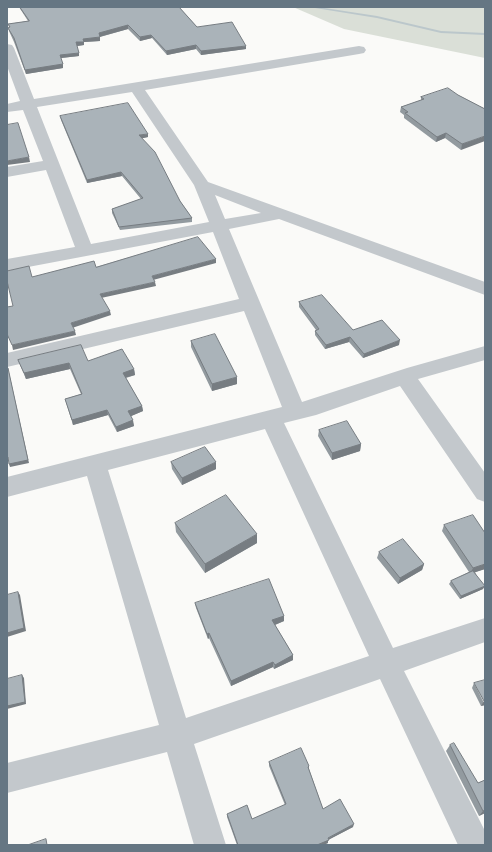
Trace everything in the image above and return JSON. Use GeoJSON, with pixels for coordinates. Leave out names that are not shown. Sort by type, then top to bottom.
{"type":"FeatureCollection","features":[{"type":"Feature","properties":{"kind":"street"},"geometry":{"type":"LineString","coordinates":[[7,48],[86,250]]}},
{"type":"Feature","properties":{"kind":"street"},"geometry":{"type":"LineString","coordinates":[[7,108],[359,50]]}},
{"type":"Feature","properties":{"kind":"street"},"geometry":{"type":"LineString","coordinates":[[136,87],[202,185],[251,303],[283,415],[386,663],[475,845]]}},
{"type":"Feature","properties":{"kind":"street"},"geometry":{"type":"LineString","coordinates":[[7,172],[52,164]]}},
{"type":"Feature","properties":{"kind":"street"},"geometry":{"type":"LineString","coordinates":[[202,185],[485,289]]}},
{"type":"Feature","properties":{"kind":"street"},"geometry":{"type":"LineString","coordinates":[[7,265],[281,214]]}},
{"type":"Feature","properties":{"kind":"street"},"geometry":{"type":"LineString","coordinates":[[7,360],[251,303]]}},
{"type":"Feature","properties":{"kind":"street"},"geometry":{"type":"LineString","coordinates":[[7,487],[283,415],[405,376],[485,353]]}},
{"type":"Feature","properties":{"kind":"street"},"geometry":{"type":"LineString","coordinates":[[405,376],[485,492]]}},
{"type":"Feature","properties":{"kind":"street"},"geometry":{"type":"LineString","coordinates":[[95,464],[210,845]]}},
{"type":"Feature","properties":{"kind":"street"},"geometry":{"type":"LineString","coordinates":[[7,778],[177,735],[485,630]]}},
{"type":"Feature","properties":{"kind":"shaded area"},"geometry":{"type":"Polygon","coordinates":[[[293,7],[485,7],[485,58],[344,29],[293,7]]]}},
{"type":"Feature","properties":{"kind":"building"},"geometry":{"type":"Polygon","coordinates":[[[20,7],[179,7],[197,27],[232,22],[246,46],[201,51],[196,45],[166,51],[151,35],[140,37],[128,25],[99,33],[100,37],[83,39],[84,42],[76,42],[79,53],[60,55],[63,64],[25,70],[14,38],[8,28],[10,27],[8,24],[29,21],[20,7]]]}},
{"type":"Feature","properties":{"kind":"building"},"geometry":{"type":"Polygon","coordinates":[[[448,88],[485,109],[485,136],[462,144],[446,133],[437,137],[405,113],[408,112],[401,107],[424,99],[421,97],[448,88]]]}},
{"type":"Feature","properties":{"kind":"building"},"geometry":{"type":"Polygon","coordinates":[[[128,103],[148,134],[139,135],[155,152],[180,201],[192,218],[119,227],[112,209],[143,198],[121,172],[87,180],[60,116],[128,103]]]}},
{"type":"Feature","properties":{"kind":"building"},"geometry":{"type":"Polygon","coordinates":[[[18,123],[29,157],[7,161],[7,125],[18,123]]]}},
{"type":"Feature","properties":{"kind":"building"},"geometry":{"type":"Polygon","coordinates":[[[198,237],[216,259],[152,276],[155,282],[100,294],[110,311],[71,323],[75,331],[12,345],[7,334],[7,307],[13,306],[7,281],[7,271],[29,266],[32,277],[94,261],[96,267],[198,237]]]}},
{"type":"Feature","properties":{"kind":"building"},"geometry":{"type":"Polygon","coordinates":[[[322,295],[353,330],[382,320],[400,340],[364,354],[350,337],[326,345],[315,331],[319,329],[299,302],[322,295]]]}},
{"type":"Feature","properties":{"kind":"building"},"geometry":{"type":"Polygon","coordinates":[[[215,334],[237,377],[212,384],[191,341],[215,334]]]}},
{"type":"Feature","properties":{"kind":"building"},"geometry":{"type":"Polygon","coordinates":[[[81,345],[88,361],[122,349],[134,369],[123,373],[142,406],[128,411],[133,420],[116,427],[107,410],[72,420],[65,399],[82,394],[69,363],[24,373],[18,360],[81,345]]]}},
{"type":"Feature","properties":{"kind":"building"},"geometry":{"type":"Polygon","coordinates":[[[7,368],[28,460],[9,464],[7,457],[7,368]]]}},
{"type":"Feature","properties":{"kind":"building"},"geometry":{"type":"Polygon","coordinates":[[[347,421],[361,444],[332,453],[319,430],[347,421]]]}},
{"type":"Feature","properties":{"kind":"building"},"geometry":{"type":"Polygon","coordinates":[[[205,447],[216,462],[182,478],[171,462],[205,447]]]}},
{"type":"Feature","properties":{"kind":"building"},"geometry":{"type":"Polygon","coordinates":[[[226,495],[257,534],[205,564],[175,523],[226,495]]]}},
{"type":"Feature","properties":{"kind":"building"},"geometry":{"type":"Polygon","coordinates":[[[473,515],[485,533],[485,564],[473,568],[444,525],[473,515]]]}},
{"type":"Feature","properties":{"kind":"building"},"geometry":{"type":"Polygon","coordinates":[[[403,539],[424,564],[400,578],[379,552],[403,539]]]}},
{"type":"Feature","properties":{"kind":"building"},"geometry":{"type":"Polygon","coordinates":[[[473,571],[485,586],[461,596],[451,581],[473,571]]]}},
{"type":"Feature","properties":{"kind":"building"},"geometry":{"type":"Polygon","coordinates":[[[269,579],[284,616],[272,620],[293,655],[275,665],[273,662],[231,681],[209,633],[207,634],[195,603],[269,579]]]}},
{"type":"Feature","properties":{"kind":"building"},"geometry":{"type":"Polygon","coordinates":[[[18,592],[24,628],[7,633],[7,595],[18,592]]]}},
{"type":"Feature","properties":{"kind":"building"},"geometry":{"type":"Polygon","coordinates":[[[22,675],[25,702],[7,706],[7,679],[22,675]]]}},
{"type":"Feature","properties":{"kind":"building"},"geometry":{"type":"Polygon","coordinates":[[[485,680],[485,701],[484,701],[474,683],[485,680]]]}},
{"type":"Feature","properties":{"kind":"building"},"geometry":{"type":"Polygon","coordinates":[[[454,743],[478,783],[485,780],[485,810],[483,811],[450,745],[454,743]]]}},
{"type":"Feature","properties":{"kind":"building"},"geometry":{"type":"Polygon","coordinates":[[[301,748],[309,766],[308,767],[323,809],[340,799],[354,824],[328,838],[329,840],[317,845],[238,845],[227,814],[247,805],[252,819],[286,804],[269,762],[301,748]]]}},
{"type":"Feature","properties":{"kind":"building"},"geometry":{"type":"Polygon","coordinates":[[[46,839],[47,845],[28,845],[46,839]]]}},
{"type":"Feature","properties":{"kind":"waterway"},"geometry":{"type":"LineString","coordinates":[[311,7],[377,17],[441,32],[485,34]]}}]}
